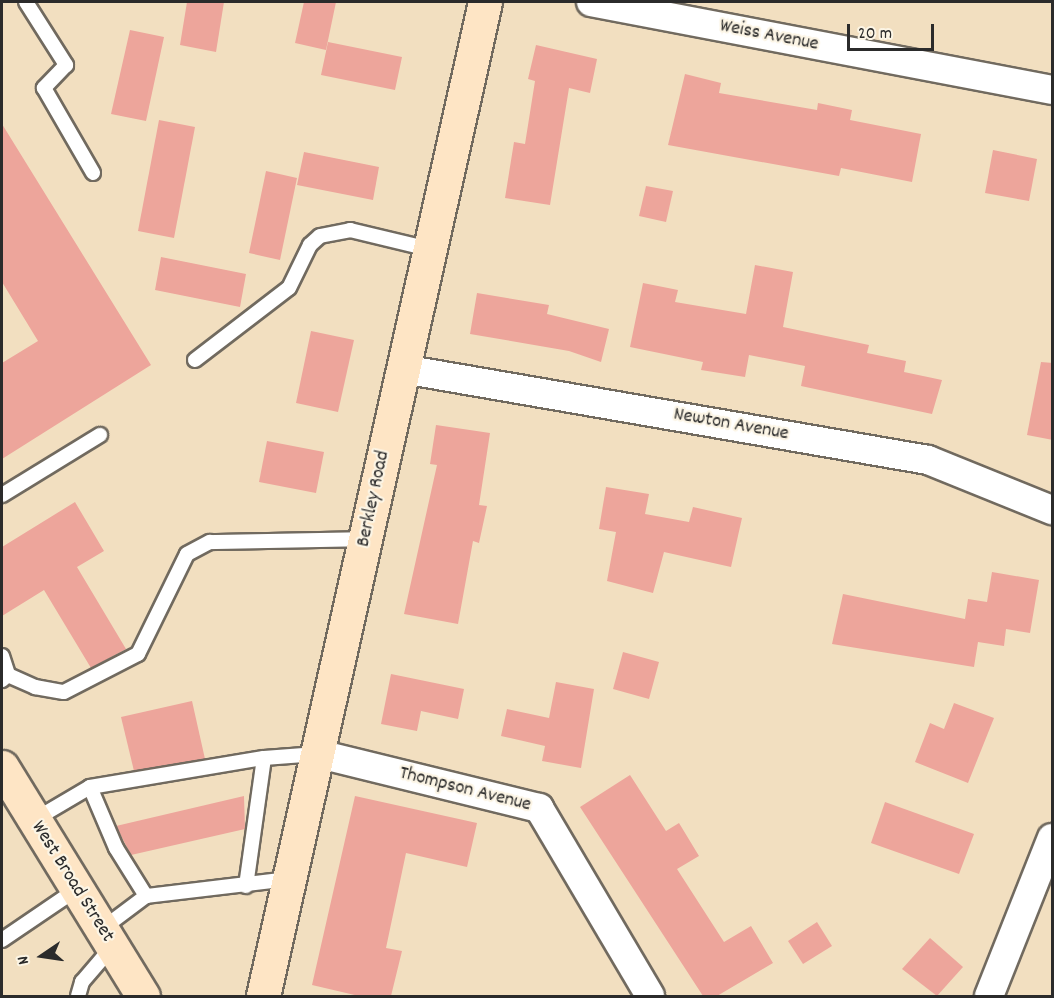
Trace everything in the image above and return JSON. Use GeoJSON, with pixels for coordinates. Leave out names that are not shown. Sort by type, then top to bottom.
{"type":"FeatureCollection","features":[{"type":"Feature","properties":{"kind":"main road","name":"Berkley Road"},"geometry":{"type":"LineString","coordinates":[[263,996],[288,879],[319,754],[485,2]]}},
{"type":"Feature","properties":{"kind":"main road","name":"West Broad Street"},"geometry":{"type":"LineString","coordinates":[[2,767],[20,805],[77,889],[143,996]]}},
{"type":"Feature","properties":{"kind":"street","name":"Weiss Avenue"},"geometry":{"type":"LineString","coordinates":[[591,2],[1053,90]]}},
{"type":"Feature","properties":{"kind":"street","name":"Newton Avenue"},"geometry":{"type":"LineString","coordinates":[[403,369],[928,460],[1053,510]]}},
{"type":"Feature","properties":{"kind":"street","name":"Thompson Avenue"},"geometry":{"type":"LineString","coordinates":[[319,754],[539,808],[650,996]]}},
{"type":"Feature","properties":{"kind":"street"},"geometry":{"type":"LineString","coordinates":[[989,996],[1053,838]]}},
{"type":"Feature","properties":{"kind":"lane"},"geometry":{"type":"LineString","coordinates":[[26,2],[66,65],[44,88],[93,173]]}},
{"type":"Feature","properties":{"kind":"lane"},"geometry":{"type":"LineString","coordinates":[[195,360],[289,288],[310,245],[320,236],[350,230],[429,249]]}},
{"type":"Feature","properties":{"kind":"lane"},"geometry":{"type":"LineString","coordinates":[[2,495],[100,435]]}},
{"type":"Feature","properties":{"kind":"lane"},"geometry":{"type":"LineString","coordinates":[[2,656],[5,678],[63,692],[138,654],[186,555],[210,542],[365,539]]}},
{"type":"Feature","properties":{"kind":"lane"},"geometry":{"type":"LineString","coordinates":[[20,805],[90,787],[264,758],[319,754]]}},
{"type":"Feature","properties":{"kind":"lane"},"geometry":{"type":"LineString","coordinates":[[246,886],[264,758]]}},
{"type":"Feature","properties":{"kind":"lane"},"geometry":{"type":"LineString","coordinates":[[90,787],[116,848],[146,896]]}},
{"type":"Feature","properties":{"kind":"lane"},"geometry":{"type":"LineString","coordinates":[[78,996],[82,982],[107,937],[146,896],[246,886],[288,879]]}},
{"type":"Feature","properties":{"kind":"lane"},"geometry":{"type":"LineString","coordinates":[[2,940],[77,889]]}},
{"type":"Feature","properties":{"kind":"building"},"geometry":{"type":"Polygon","coordinates":[[[187,2],[224,2],[216,52],[180,45],[187,2]]]}},
{"type":"Feature","properties":{"kind":"building"},"geometry":{"type":"Polygon","coordinates":[[[304,2],[336,2],[326,50],[295,43],[304,2]]]}},
{"type":"Feature","properties":{"kind":"building"},"geometry":{"type":"Polygon","coordinates":[[[130,30],[164,37],[146,121],[111,114],[130,30]]]}},
{"type":"Feature","properties":{"kind":"building"},"geometry":{"type":"Polygon","coordinates":[[[328,42],[402,57],[395,90],[321,75],[328,42]]]}},
{"type":"Feature","properties":{"kind":"building"},"geometry":{"type":"Polygon","coordinates":[[[536,45],[597,59],[590,93],[569,88],[550,205],[505,198],[514,142],[525,144],[535,81],[528,79],[536,45]]]}},
{"type":"Feature","properties":{"kind":"building"},"geometry":{"type":"Polygon","coordinates":[[[685,74],[721,83],[719,93],[817,110],[818,103],[852,110],[850,120],[921,134],[912,182],[841,168],[839,176],[668,145],[685,74]]]}},
{"type":"Feature","properties":{"kind":"building"},"geometry":{"type":"Polygon","coordinates":[[[159,120],[195,127],[174,238],[138,231],[159,120]]]}},
{"type":"Feature","properties":{"kind":"building"},"geometry":{"type":"Polygon","coordinates":[[[2,124],[151,365],[2,459],[2,363],[38,341],[2,282],[2,124]]]}},
{"type":"Feature","properties":{"kind":"building"},"geometry":{"type":"Polygon","coordinates":[[[993,150],[1037,159],[1029,201],[985,193],[993,150]]]}},
{"type":"Feature","properties":{"kind":"building"},"geometry":{"type":"Polygon","coordinates":[[[304,152],[379,167],[373,200],[297,185],[304,152]]]}},
{"type":"Feature","properties":{"kind":"building"},"geometry":{"type":"Polygon","coordinates":[[[266,171],[297,178],[280,260],[249,253],[266,171]]]}},
{"type":"Feature","properties":{"kind":"building"},"geometry":{"type":"Polygon","coordinates":[[[646,186],[673,191],[666,222],[639,216],[646,186]]]}},
{"type":"Feature","properties":{"kind":"building"},"geometry":{"type":"Polygon","coordinates":[[[161,257],[246,274],[240,307],[155,290],[161,257]]]}},
{"type":"Feature","properties":{"kind":"building"},"geometry":{"type":"Polygon","coordinates":[[[755,265],[793,272],[783,327],[869,345],[867,353],[906,361],[904,372],[942,380],[932,414],[801,386],[805,366],[749,355],[745,377],[701,370],[703,362],[630,347],[643,283],[678,290],[675,302],[746,314],[755,265]]]}},
{"type":"Feature","properties":{"kind":"building"},"geometry":{"type":"Polygon","coordinates":[[[477,293],[549,305],[547,314],[609,329],[601,362],[569,351],[470,334],[477,293]]]}},
{"type":"Feature","properties":{"kind":"building"},"geometry":{"type":"Polygon","coordinates":[[[311,331],[354,340],[338,412],[296,403],[311,331]]]}},
{"type":"Feature","properties":{"kind":"building"},"geometry":{"type":"Polygon","coordinates":[[[1041,362],[1053,363],[1053,440],[1027,435],[1041,362]]]}},
{"type":"Feature","properties":{"kind":"building"},"geometry":{"type":"Polygon","coordinates":[[[436,425],[490,433],[479,505],[487,506],[479,543],[473,541],[458,624],[404,614],[437,465],[430,464],[436,425]]]}},
{"type":"Feature","properties":{"kind":"building"},"geometry":{"type":"Polygon","coordinates":[[[267,441],[324,452],[316,493],[259,482],[267,441]]]}},
{"type":"Feature","properties":{"kind":"building"},"geometry":{"type":"Polygon","coordinates":[[[606,487],[649,494],[645,514],[689,522],[693,507],[742,518],[731,567],[664,552],[653,593],[607,581],[616,532],[599,529],[606,487]]]}},
{"type":"Feature","properties":{"kind":"building"},"geometry":{"type":"Polygon","coordinates":[[[75,502],[104,551],[77,567],[126,649],[91,668],[44,590],[2,616],[2,547],[75,502]]]}},
{"type":"Feature","properties":{"kind":"building"},"geometry":{"type":"Polygon","coordinates":[[[992,572],[1039,580],[1030,633],[1006,629],[1004,646],[978,642],[974,667],[832,644],[843,594],[965,619],[968,599],[987,602],[992,572]]]}},
{"type":"Feature","properties":{"kind":"building"},"geometry":{"type":"Polygon","coordinates":[[[623,652],[659,662],[649,699],[613,689],[623,652]]]}},
{"type":"Feature","properties":{"kind":"building"},"geometry":{"type":"Polygon","coordinates":[[[391,674],[464,689],[458,719],[421,711],[417,731],[381,724],[391,674]]]}},
{"type":"Feature","properties":{"kind":"building"},"geometry":{"type":"Polygon","coordinates":[[[556,682],[594,689],[581,768],[542,761],[545,746],[501,736],[507,709],[549,718],[556,682]]]}},
{"type":"Feature","properties":{"kind":"building"},"geometry":{"type":"Polygon","coordinates":[[[192,701],[205,759],[134,771],[121,717],[192,701]]]}},
{"type":"Feature","properties":{"kind":"building"},"geometry":{"type":"Polygon","coordinates":[[[954,703],[994,718],[968,783],[915,762],[930,723],[944,729],[954,703]]]}},
{"type":"Feature","properties":{"kind":"building"},"geometry":{"type":"Polygon","coordinates":[[[630,775],[666,831],[679,823],[699,856],[677,869],[724,942],[751,926],[773,963],[717,996],[703,996],[580,807],[630,775]]]}},
{"type":"Feature","properties":{"kind":"building"},"geometry":{"type":"Polygon","coordinates":[[[244,796],[245,829],[131,855],[116,826],[244,796]]]}},
{"type":"Feature","properties":{"kind":"building"},"geometry":{"type":"Polygon","coordinates":[[[355,796],[477,823],[467,867],[406,853],[386,948],[402,951],[391,996],[359,996],[312,985],[355,796]]]}},
{"type":"Feature","properties":{"kind":"building"},"geometry":{"type":"Polygon","coordinates":[[[885,802],[974,834],[959,874],[871,843],[885,802]]]}},
{"type":"Feature","properties":{"kind":"building"},"geometry":{"type":"Polygon","coordinates":[[[817,922],[832,946],[803,964],[788,941],[817,922]]]}},
{"type":"Feature","properties":{"kind":"building"},"geometry":{"type":"Polygon","coordinates":[[[930,938],[963,967],[937,996],[902,969],[930,938]]]}}]}
